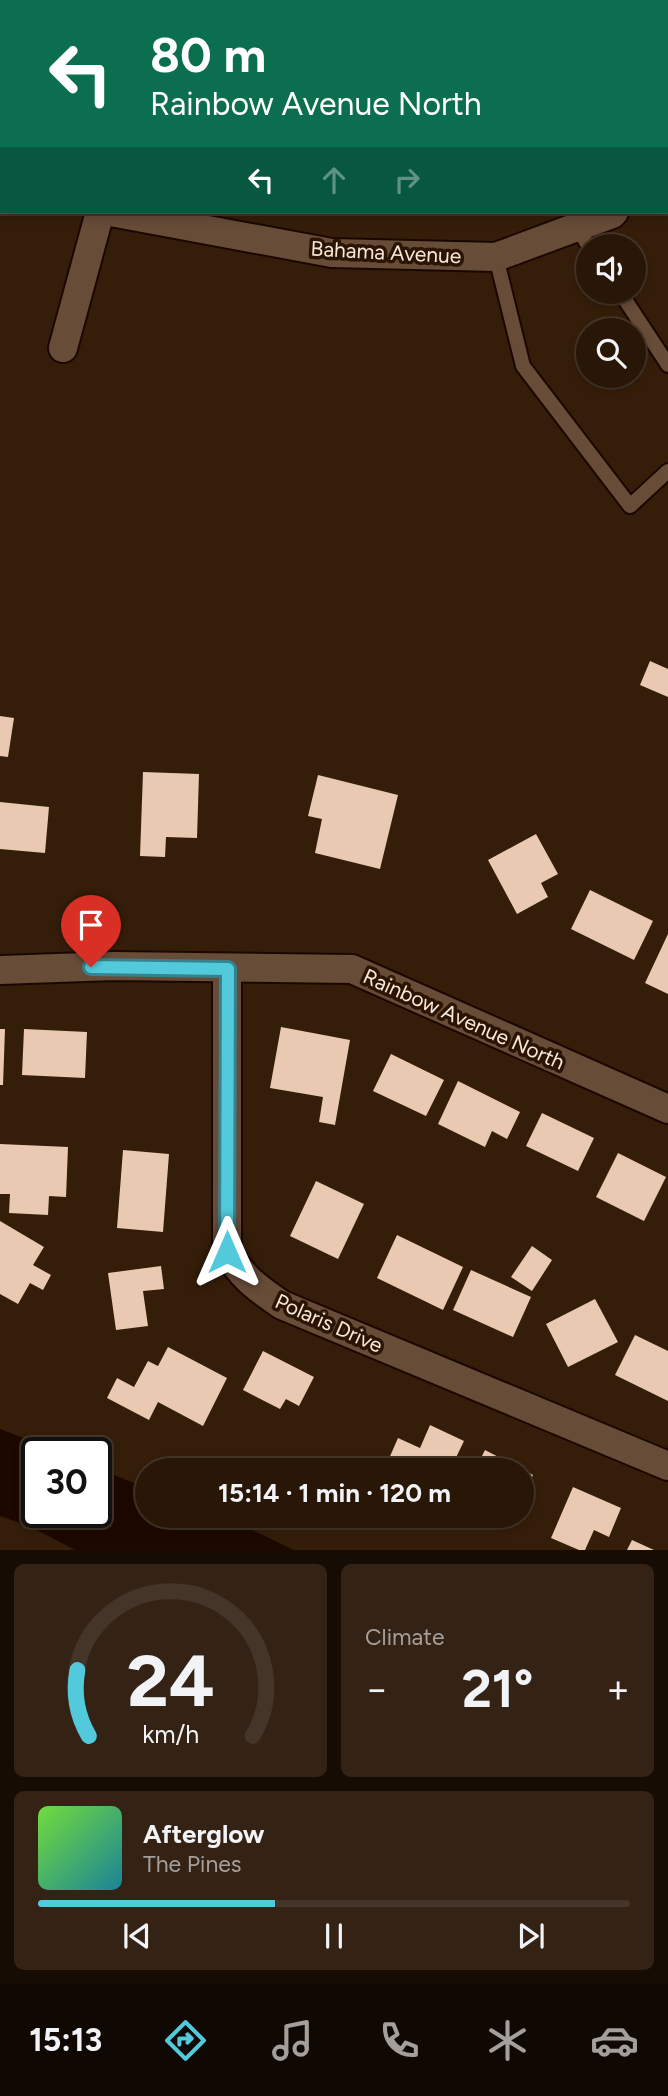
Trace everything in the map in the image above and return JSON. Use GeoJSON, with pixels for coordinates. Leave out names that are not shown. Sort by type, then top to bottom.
{"type":"FeatureCollection","features":[{"type":"Feature","properties":{"kind":"street"},"geometry":{"type":"LineString","coordinates":[[63,348],[99,214]]}},
{"type":"Feature","properties":{"kind":"street","name":"Bahama Avenue"},"geometry":{"type":"LineString","coordinates":[[122,214],[332,253],[496,257],[576,239]]}},
{"type":"Feature","properties":{"kind":"street","name":"Bahama Avenue"},"geometry":{"type":"LineString","coordinates":[[587,234],[612,214]]}},
{"type":"Feature","properties":{"kind":"street","name":"Rainbow Avenue North"},"geometry":{"type":"LineString","coordinates":[[0,970],[114,966],[352,969],[668,1108]]}},
{"type":"Feature","properties":{"kind":"street","name":"Polaris Drive"},"geometry":{"type":"LineString","coordinates":[[228,969],[227,1252],[240,1272],[282,1305],[668,1466]]}},
{"type":"Feature","properties":{"kind":"lane"},"geometry":{"type":"LineString","coordinates":[[496,257],[523,366],[630,506],[668,471]]}},
{"type":"Feature","properties":{"kind":"lane"},"geometry":{"type":"LineString","coordinates":[[628,304],[668,365]]}},
{"type":"Feature","properties":{"kind":"shaded area"},"geometry":{"type":"Polygon","coordinates":[[[0,1429],[21,1437],[21,1523],[0,1516],[0,1429]]]}},
{"type":"Feature","properties":{"kind":"shaded area"},"geometry":{"type":"Polygon","coordinates":[[[112,1474],[135,1483],[135,1528],[248,1528],[294,1550],[75,1550],[33,1528],[112,1528],[112,1474]]]}},
{"type":"Feature","properties":{"kind":"building"},"geometry":{"type":"Polygon","coordinates":[[[650,661],[668,669],[668,697],[640,685],[650,661]]]}},
{"type":"Feature","properties":{"kind":"building"},"geometry":{"type":"Polygon","coordinates":[[[0,716],[14,718],[8,757],[0,756],[0,716]]]}},
{"type":"Feature","properties":{"kind":"building"},"geometry":{"type":"Polygon","coordinates":[[[143,772],[199,774],[197,838],[166,837],[165,857],[140,856],[143,772]]]}},
{"type":"Feature","properties":{"kind":"building"},"geometry":{"type":"Polygon","coordinates":[[[318,775],[398,795],[380,869],[315,853],[322,819],[308,816],[318,775]]]}},
{"type":"Feature","properties":{"kind":"building"},"geometry":{"type":"Polygon","coordinates":[[[0,802],[49,807],[45,853],[0,849],[0,802]]]}},
{"type":"Feature","properties":{"kind":"building"},"geometry":{"type":"Polygon","coordinates":[[[536,834],[558,874],[541,883],[548,897],[517,914],[488,860],[536,834]]]}},
{"type":"Feature","properties":{"kind":"building"},"geometry":{"type":"Polygon","coordinates":[[[590,890],[653,921],[634,960],[571,929],[590,890]]]}},
{"type":"Feature","properties":{"kind":"building"},"geometry":{"type":"Polygon","coordinates":[[[668,934],[668,994],[645,983],[668,934]]]}},
{"type":"Feature","properties":{"kind":"building"},"geometry":{"type":"Polygon","coordinates":[[[281,1027],[350,1040],[335,1125],[319,1122],[323,1097],[270,1088],[281,1027]]]}},
{"type":"Feature","properties":{"kind":"building"},"geometry":{"type":"Polygon","coordinates":[[[0,1029],[5,1029],[3,1085],[0,1085],[0,1029]]]}},
{"type":"Feature","properties":{"kind":"building"},"geometry":{"type":"Polygon","coordinates":[[[24,1029],[87,1032],[85,1078],[22,1075],[24,1029]]]}},
{"type":"Feature","properties":{"kind":"building"},"geometry":{"type":"Polygon","coordinates":[[[391,1054],[444,1080],[426,1116],[373,1091],[391,1054]]]}},
{"type":"Feature","properties":{"kind":"building"},"geometry":{"type":"Polygon","coordinates":[[[458,1081],[520,1112],[507,1139],[492,1131],[485,1147],[438,1124],[458,1081]]]}},
{"type":"Feature","properties":{"kind":"building"},"geometry":{"type":"Polygon","coordinates":[[[542,1113],[594,1138],[578,1171],[526,1146],[542,1113]]]}},
{"type":"Feature","properties":{"kind":"building"},"geometry":{"type":"Polygon","coordinates":[[[0,1144],[68,1147],[66,1197],[49,1196],[48,1215],[9,1213],[10,1194],[0,1194],[0,1144]]]}},
{"type":"Feature","properties":{"kind":"building"},"geometry":{"type":"Polygon","coordinates":[[[123,1150],[169,1154],[163,1232],[117,1228],[123,1150]]]}},
{"type":"Feature","properties":{"kind":"building"},"geometry":{"type":"Polygon","coordinates":[[[618,1153],[666,1177],[644,1221],[596,1197],[618,1153]]]}},
{"type":"Feature","properties":{"kind":"building"},"geometry":{"type":"Polygon","coordinates":[[[316,1181],[364,1204],[338,1259],[290,1236],[316,1181]]]}},
{"type":"Feature","properties":{"kind":"building"},"geometry":{"type":"Polygon","coordinates":[[[0,1221],[44,1247],[33,1265],[51,1275],[43,1290],[30,1283],[18,1304],[0,1294],[0,1221]]]}},
{"type":"Feature","properties":{"kind":"building"},"geometry":{"type":"Polygon","coordinates":[[[397,1235],[463,1267],[443,1310],[377,1278],[397,1235]]]}},
{"type":"Feature","properties":{"kind":"building"},"geometry":{"type":"Polygon","coordinates":[[[532,1246],[552,1260],[532,1291],[511,1277],[532,1246]]]}},
{"type":"Feature","properties":{"kind":"building"},"geometry":{"type":"Polygon","coordinates":[[[161,1266],[164,1289],[143,1291],[148,1326],[116,1330],[108,1273],[161,1266]]]}},
{"type":"Feature","properties":{"kind":"building"},"geometry":{"type":"Polygon","coordinates":[[[471,1270],[531,1297],[513,1337],[453,1310],[471,1270]]]}},
{"type":"Feature","properties":{"kind":"building"},"geometry":{"type":"Polygon","coordinates":[[[595,1299],[618,1342],[568,1367],[546,1324],[595,1299]]]}},
{"type":"Feature","properties":{"kind":"building"},"geometry":{"type":"Polygon","coordinates":[[[635,1335],[668,1351],[668,1401],[615,1375],[635,1335]]]}},
{"type":"Feature","properties":{"kind":"building"},"geometry":{"type":"Polygon","coordinates":[[[168,1347],[227,1378],[203,1426],[158,1402],[149,1420],[107,1398],[117,1378],[134,1387],[148,1361],[158,1366],[168,1347]]]}},
{"type":"Feature","properties":{"kind":"building"},"geometry":{"type":"Polygon","coordinates":[[[263,1351],[314,1377],[299,1406],[286,1399],[280,1409],[243,1390],[263,1351]]]}},
{"type":"Feature","properties":{"kind":"building"},"geometry":{"type":"Polygon","coordinates":[[[430,1425],[464,1441],[456,1458],[389,1458],[398,1438],[420,1448],[430,1425]]]}},
{"type":"Feature","properties":{"kind":"building"},"geometry":{"type":"Polygon","coordinates":[[[485,1450],[500,1458],[481,1458],[485,1450]]]}},
{"type":"Feature","properties":{"kind":"building"},"geometry":{"type":"Polygon","coordinates":[[[573,1487],[621,1508],[609,1537],[594,1530],[585,1550],[551,1538],[573,1487]]]}},
{"type":"Feature","properties":{"kind":"building"},"geometry":{"type":"Polygon","coordinates":[[[632,1540],[654,1550],[627,1550],[632,1540]]]}},
{"type":"Feature","properties":{"kind":"route"},"geometry":{"type":"LineString","coordinates":[[91,967],[228,969],[227,1252]]}}]}
